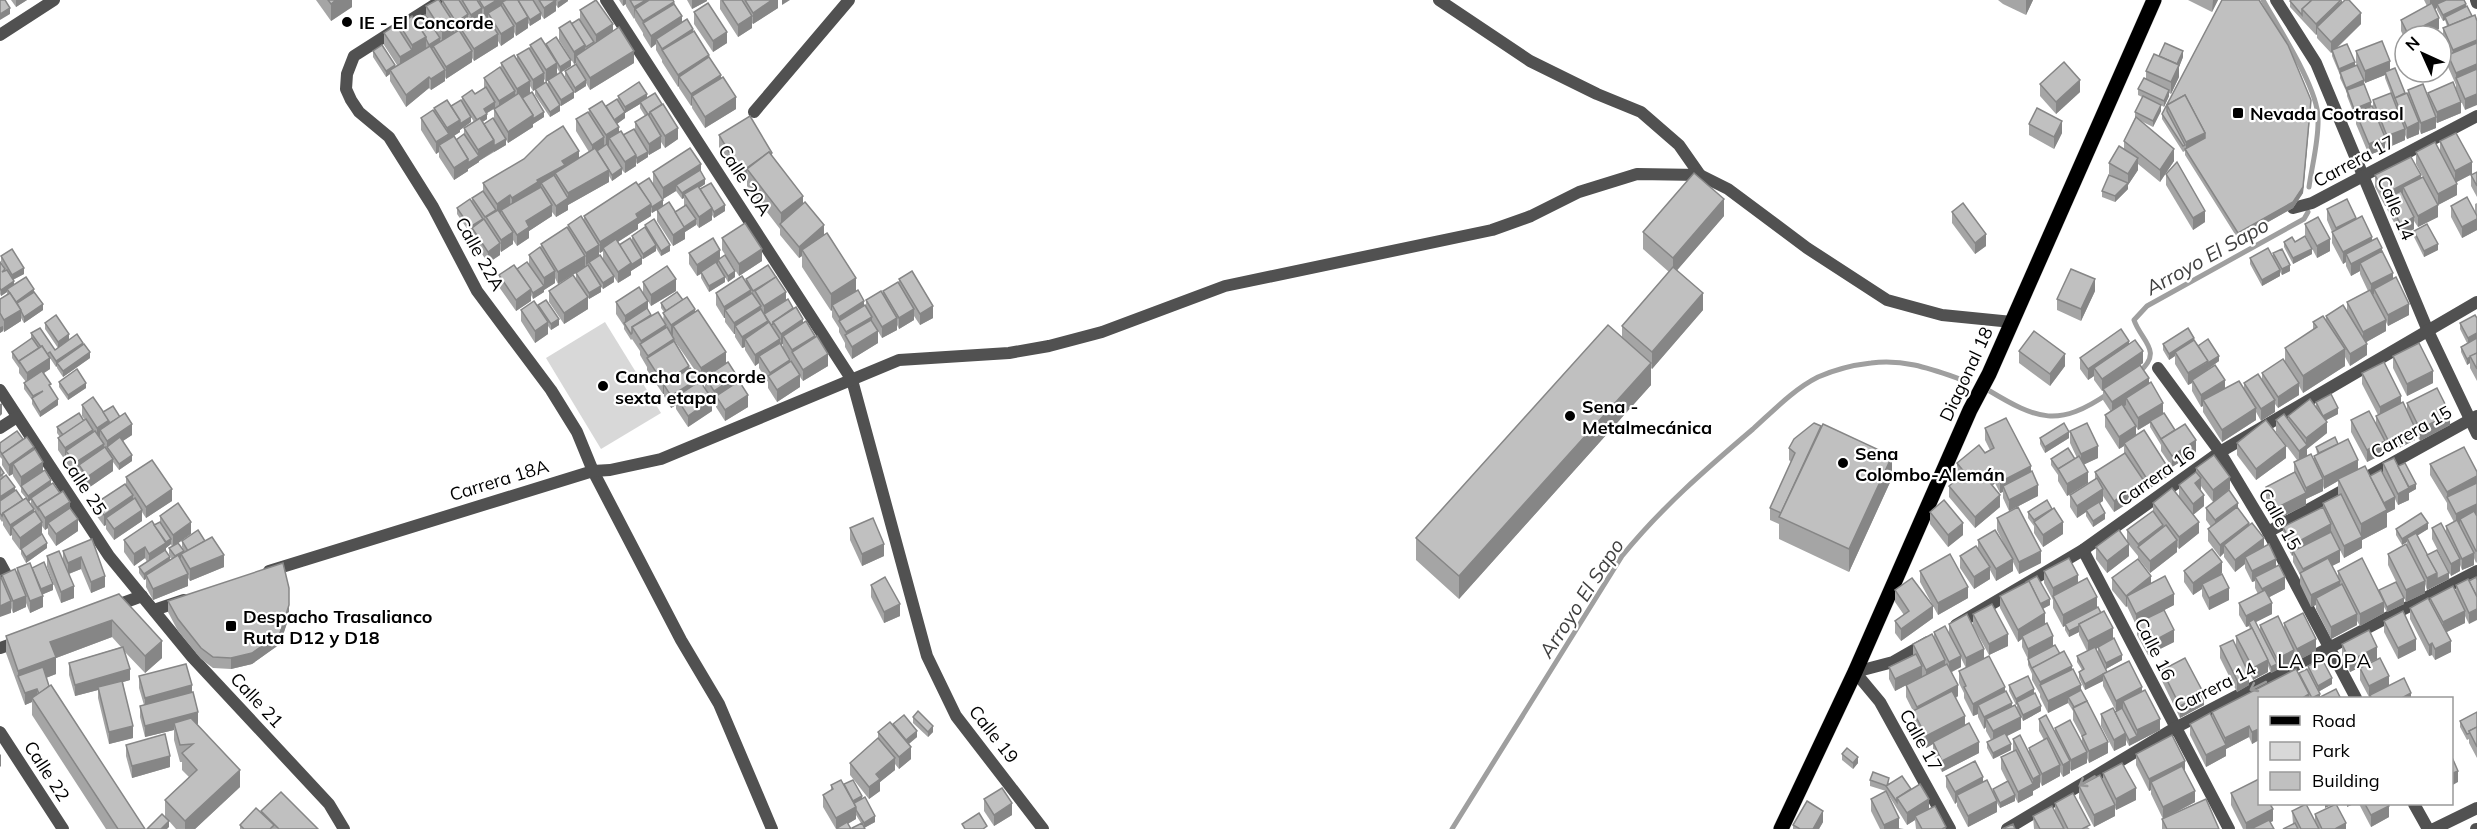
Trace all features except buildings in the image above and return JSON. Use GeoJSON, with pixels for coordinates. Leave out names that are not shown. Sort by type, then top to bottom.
{"type":"FeatureCollection","features":[{"type":"Feature","properties":{"kind":"main road","name":"Diagonal 18"},"geometry":{"type":"LineString","coordinates":[[1781,829],[1855,672],[2154,0]]}},
{"type":"Feature","properties":{"kind":"street"},"geometry":{"type":"LineString","coordinates":[[0,35],[54,0]]}},
{"type":"Feature","properties":{"kind":"street","name":"Calle 22A"},"geometry":{"type":"LineString","coordinates":[[442,0],[354,56],[347,74],[346,89],[359,112],[389,137],[434,207],[477,291],[551,390],[577,432],[594,471],[681,640],[719,704],[750,775],[757,799],[772,829]]}},
{"type":"Feature","properties":{"kind":"street","name":"Calle 20A"},"geometry":{"type":"LineString","coordinates":[[606,0],[852,380],[927,656]]}},
{"type":"Feature","properties":{"kind":"street"},"geometry":{"type":"LineString","coordinates":[[754,112],[849,0]]}},
{"type":"Feature","properties":{"kind":"street"},"geometry":{"type":"LineString","coordinates":[[1439,0],[1530,61],[1597,94],[1641,112],[1679,145],[1700,175],[1728,189],[1807,248],[1887,300],[1942,315],[2012,322]]}},
{"type":"Feature","properties":{"kind":"street","name":"Calle 14"},"geometry":{"type":"LineString","coordinates":[[2276,0],[2316,63],[2428,331],[2473,418],[2477,434]]}},
{"type":"Feature","properties":{"kind":"street","name":"Carrera 17"},"geometry":{"type":"LineString","coordinates":[[2293,208],[2312,203],[2364,177],[2477,116]]}},
{"type":"Feature","properties":{"kind":"street","name":"Carrera 18A"},"geometry":{"type":"LineString","coordinates":[[261,574],[594,471],[610,470],[661,459],[899,360],[1009,353],[1049,346],[1102,332],[1225,286],[1492,230],[1531,216],[1579,192],[1637,174],[1658,172],[1700,175]]}},
{"type":"Feature","properties":{"kind":"street","name":"Carrera 16"},"geometry":{"type":"LineString","coordinates":[[1855,672],[1893,662],[2083,550],[2220,452],[2477,302]]}},
{"type":"Feature","properties":{"kind":"street","name":"Calle 15"},"geometry":{"type":"LineString","coordinates":[[2158,368],[2220,452],[2268,532],[2355,697]]}},
{"type":"Feature","properties":{"kind":"street","name":"Calle 25"},"geometry":{"type":"LineString","coordinates":[[0,390],[96,537],[142,596]]}},
{"type":"Feature","properties":{"kind":"street"},"geometry":{"type":"LineString","coordinates":[[0,428],[18,417]]}},
{"type":"Feature","properties":{"kind":"street","name":"Carrera 15"},"geometry":{"type":"LineString","coordinates":[[2268,532],[2473,418]]}},
{"type":"Feature","properties":{"kind":"street","name":"Calle 16"},"geometry":{"type":"LineString","coordinates":[[2083,550],[2229,829]]}},
{"type":"Feature","properties":{"kind":"street","name":"Carrera 14"},"geometry":{"type":"LineString","coordinates":[[2007,829],[2175,728],[2477,571]]}},
{"type":"Feature","properties":{"kind":"street"},"geometry":{"type":"LineString","coordinates":[[98,612],[142,596]]}},
{"type":"Feature","properties":{"kind":"street","name":"Calle 21"},"geometry":{"type":"LineString","coordinates":[[142,596],[192,657],[329,804],[344,829]]}},
{"type":"Feature","properties":{"kind":"street"},"geometry":{"type":"LineString","coordinates":[[154,610],[197,596]]}},
{"type":"Feature","properties":{"kind":"street"},"geometry":{"type":"LineString","coordinates":[[0,648],[33,636]]}},
{"type":"Feature","properties":{"kind":"street","name":"Calle 19"},"geometry":{"type":"LineString","coordinates":[[927,656],[956,716],[1043,829]]}},
{"type":"Feature","properties":{"kind":"street","name":"Calle 17"},"geometry":{"type":"LineString","coordinates":[[1855,672],[1880,702],[1950,829]]}},
{"type":"Feature","properties":{"kind":"street","name":"Calle 22"},"geometry":{"type":"LineString","coordinates":[[0,732],[63,829]]}},
{"type":"Feature","properties":{"kind":"street"},"geometry":{"type":"LineString","coordinates":[[2415,805],[2428,829]]}},
{"type":"Feature","properties":{"kind":"street"},"geometry":{"type":"LineString","coordinates":[[2434,829],[2477,808]]}},
{"type":"Feature","properties":{"kind":"green space","name":"Cancha Concorde sexta etapa"},"geometry":{"type":"Polygon","coordinates":[[[605,322],[661,413],[601,449],[546,358],[605,322]]]}},
{"type":"Feature","properties":{"kind":"waterway","name":"Arroyo El Sapo"},"geometry":{"type":"LineString","coordinates":[[2263,0],[2305,75],[2316,105],[2317,135],[2309,187]]}},
{"type":"Feature","properties":{"kind":"waterway","name":"Arroyo El Sapo"},"geometry":{"type":"LineString","coordinates":[[2139,372],[2150,358],[2150,352],[2134,320],[2147,306],[2304,219],[2308,212]]}},
{"type":"Feature","properties":{"kind":"waterway","name":"Arroyo El Sapo"},"geometry":{"type":"LineString","coordinates":[[1452,829],[1622,556],[1684,490],[1784,401],[1818,377],[1844,368],[1871,363],[1909,364],[1969,382]]}},
{"type":"Feature","properties":{"kind":"waterway","name":"Arroyo El Sapo"},"geometry":{"type":"LineString","coordinates":[[1988,390],[2021,408],[2048,416],[2076,412],[2109,393]]}},
{"type":"Feature","properties":{"kind":"place","name":"IE - El Concorde"},"geometry":{"type":"Point","coordinates":[347,22]}},
{"type":"Feature","properties":{"kind":"place","name":"Nevada Cootrasol"},"geometry":{"type":"Point","coordinates":[2238,113]}},
{"type":"Feature","properties":{"kind":"place","name":"Cancha Concorde sexta etapa"},"geometry":{"type":"Point","coordinates":[603,386]}},
{"type":"Feature","properties":{"kind":"place","name":"Sena - Metalmecánica"},"geometry":{"type":"Point","coordinates":[1570,416]}},
{"type":"Feature","properties":{"kind":"place","name":"Sena Colombo-Alemán"},"geometry":{"type":"Point","coordinates":[1843,463]}},
{"type":"Feature","properties":{"kind":"place","name":"Despacho Trasalianco Ruta D12 y D18"},"geometry":{"type":"Point","coordinates":[231,626]}},
{"type":"Feature","properties":{"kind":"district","name":"LA POPA"},"geometry":{"type":"Point","coordinates":[2325,660]}}]}
